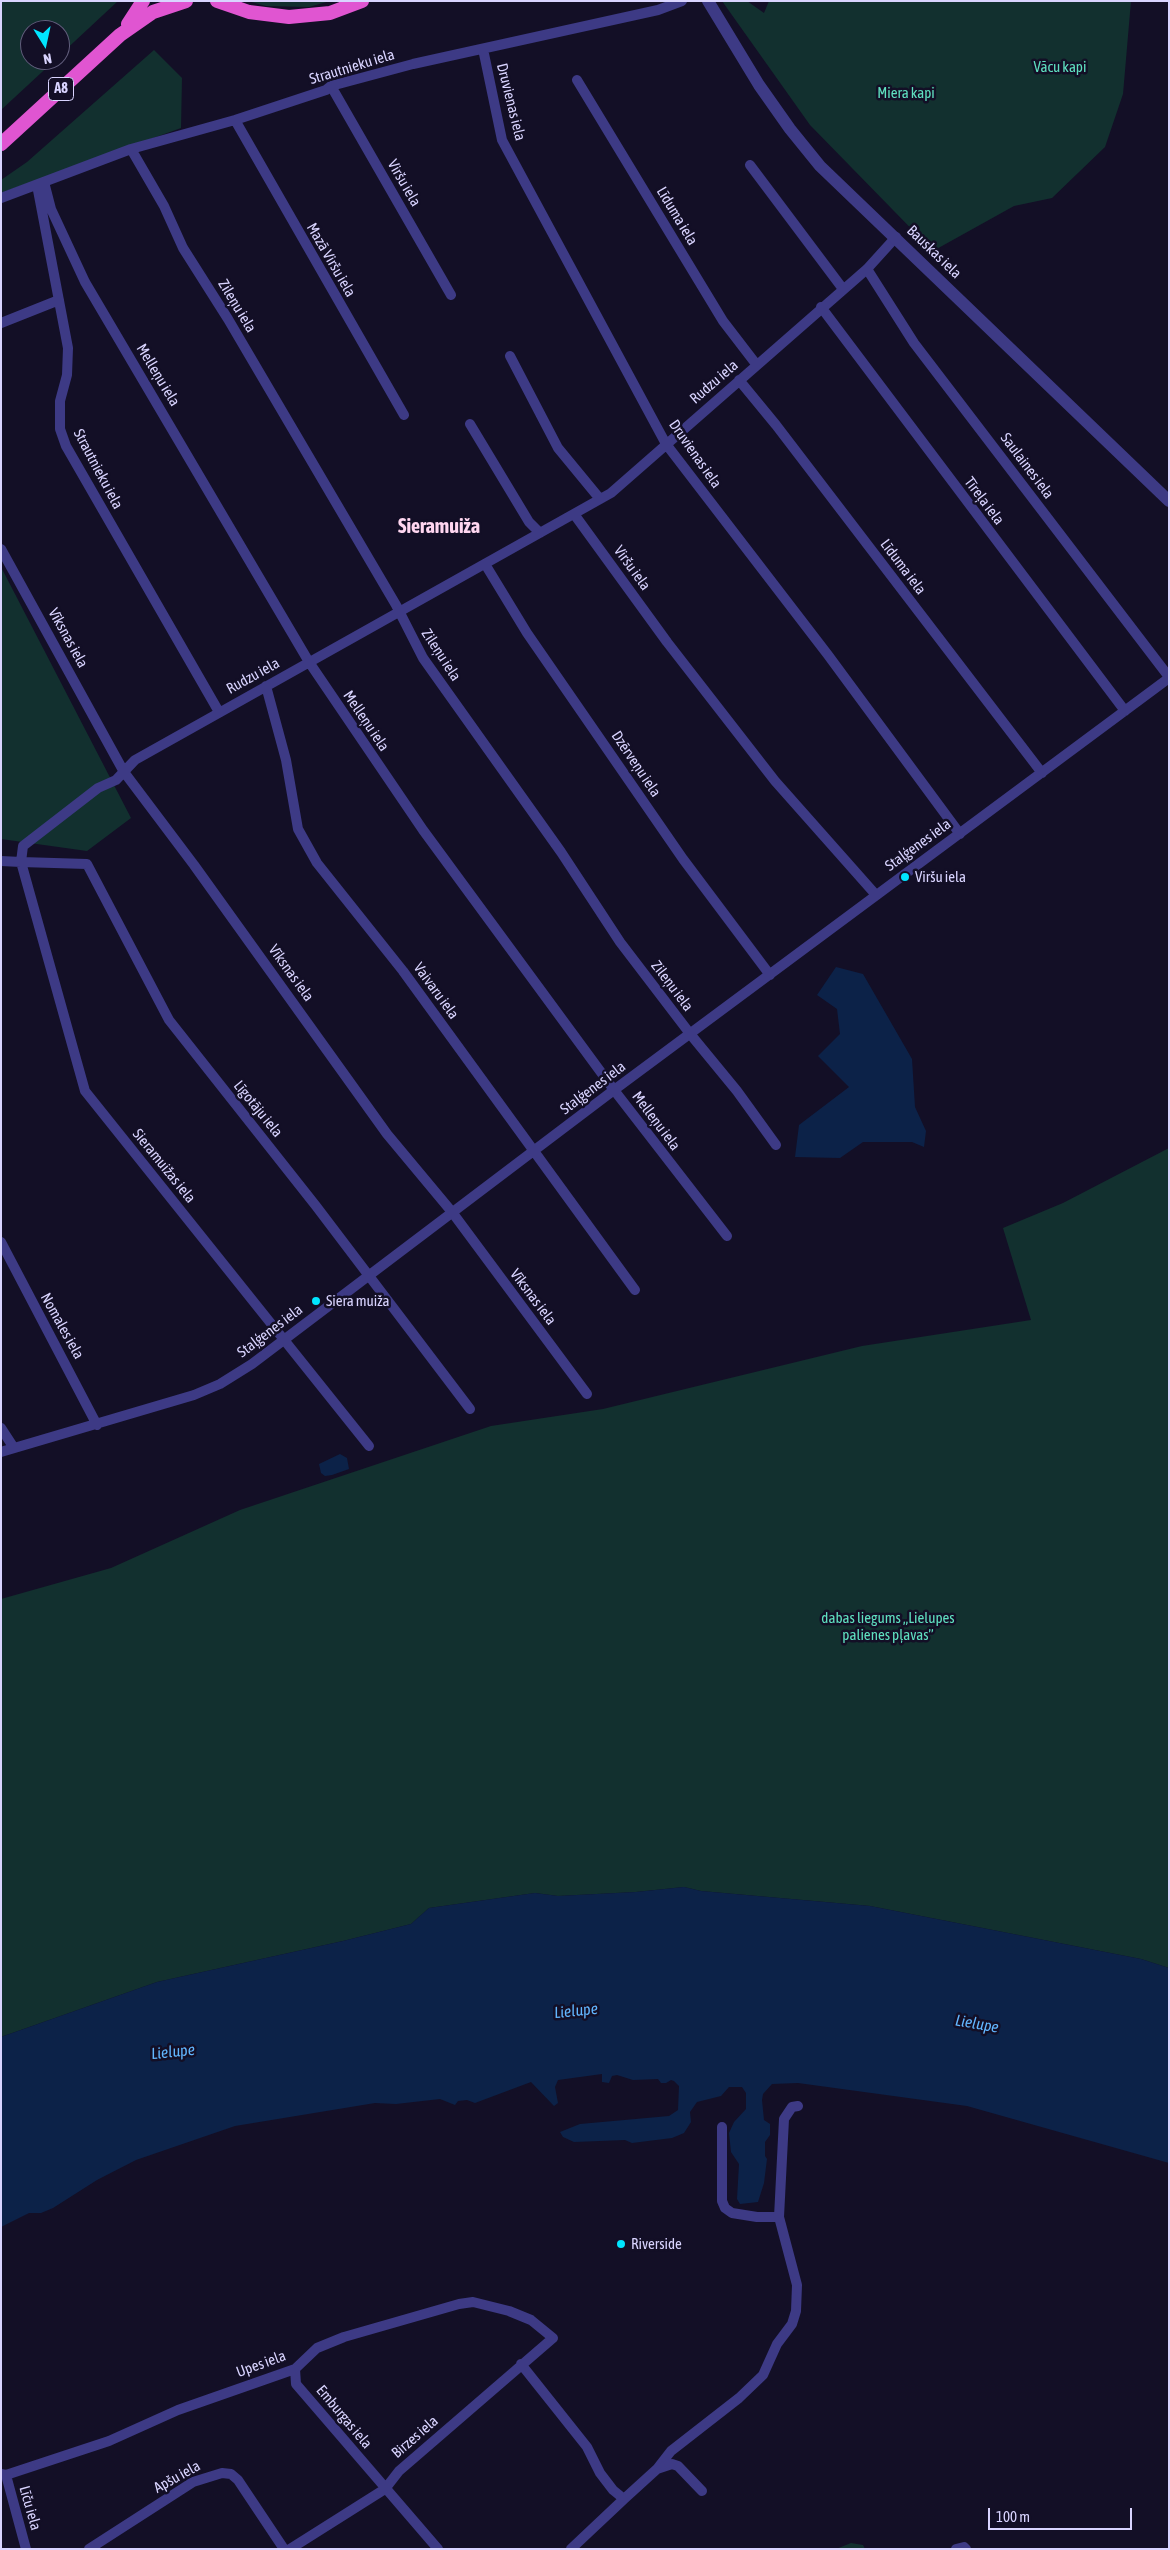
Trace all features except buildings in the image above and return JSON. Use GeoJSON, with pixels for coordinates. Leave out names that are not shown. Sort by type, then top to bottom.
{"type":"FeatureCollection","features":[{"type":"Feature","properties":{"kind":"highway","name":"A8"},"geometry":{"type":"LineString","coordinates":[[120,34],[143,1]]}},
{"type":"Feature","properties":{"kind":"highway","name":"A8"},"geometry":{"type":"LineString","coordinates":[[1,144],[120,34],[154,12],[186,1]]}},
{"type":"Feature","properties":{"kind":"highway"},"geometry":{"type":"LineString","coordinates":[[217,1],[248,12],[289,17],[330,12],[362,1]]}},
{"type":"Feature","properties":{"kind":"street","name":"Strautnieku iela"},"geometry":{"type":"LineString","coordinates":[[1,198],[131,149],[235,120],[326,90],[332,86],[483,48],[658,10],[682,1]]}},
{"type":"Feature","properties":{"kind":"street","name":"Bauskas iela"},"geometry":{"type":"LineString","coordinates":[[708,1],[790,130],[820,166],[1169,501]]}},
{"type":"Feature","properties":{"kind":"street","name":"Druvienas iela"},"geometry":{"type":"LineString","coordinates":[[483,48],[502,140],[666,444],[828,655],[960,834]]}},
{"type":"Feature","properties":{"kind":"street","name":"Līduma iela"},"geometry":{"type":"LineString","coordinates":[[577,80],[723,321],[756,364]]}},
{"type":"Feature","properties":{"kind":"street","name":"Viršu iela"},"geometry":{"type":"LineString","coordinates":[[332,86],[451,295]]}},
{"type":"Feature","properties":{"kind":"street","name":"Mazā Viršu iela"},"geometry":{"type":"LineString","coordinates":[[235,120],[404,415]]}},
{"type":"Feature","properties":{"kind":"street","name":"Zileņu iela"},"geometry":{"type":"LineString","coordinates":[[131,149],[164,206],[184,248],[399,611],[423,658],[561,852],[620,942],[691,1035],[737,1091],[776,1145]]}},
{"type":"Feature","properties":{"kind":"street"},"geometry":{"type":"LineString","coordinates":[[750,165],[843,289]]}},
{"type":"Feature","properties":{"kind":"street","name":"Strautnieku iela"},"geometry":{"type":"LineString","coordinates":[[40,183],[68,348],[67,375],[60,410],[60,429],[66,446],[219,712]]}},
{"type":"Feature","properties":{"kind":"street","name":"Melleņu iela"},"geometry":{"type":"LineString","coordinates":[[40,183],[85,282],[309,662],[423,830],[614,1090],[727,1236]]}},
{"type":"Feature","properties":{"kind":"street","name":"Rudzu iela"},"geometry":{"type":"LineString","coordinates":[[21,862],[23,846],[98,788],[116,780],[135,760],[611,493],[821,307],[867,269],[896,237]]}},
{"type":"Feature","properties":{"kind":"street","name":"Saulaines iela"},"geometry":{"type":"LineString","coordinates":[[867,269],[914,342],[1169,678]]}},
{"type":"Feature","properties":{"kind":"street"},"geometry":{"type":"LineString","coordinates":[[1,322],[59,300]]}},
{"type":"Feature","properties":{"kind":"street","name":"Tīreļa iela"},"geometry":{"type":"LineString","coordinates":[[821,307],[1125,711]]}},
{"type":"Feature","properties":{"kind":"street"},"geometry":{"type":"LineString","coordinates":[[510,356],[558,448],[579,477],[600,500]]}},
{"type":"Feature","properties":{"kind":"street","name":"Līduma iela"},"geometry":{"type":"LineString","coordinates":[[739,380],[776,425],[1042,773]]}},
{"type":"Feature","properties":{"kind":"street"},"geometry":{"type":"LineString","coordinates":[[470,424],[529,522],[540,533]]}},
{"type":"Feature","properties":{"kind":"street","name":"Viršu iela"},"geometry":{"type":"LineString","coordinates":[[574,514],[667,642],[775,782],[876,895]]}},
{"type":"Feature","properties":{"kind":"street","name":"Vīksnas iela"},"geometry":{"type":"LineString","coordinates":[[1,549],[124,772],[200,872],[387,1134],[452,1212],[587,1394]]}},
{"type":"Feature","properties":{"kind":"street","name":"Dzērveņu iela"},"geometry":{"type":"LineString","coordinates":[[484,564],[527,633],[683,859],[770,975]]}},
{"type":"Feature","properties":{"kind":"street","name":"Staļģenes iela"},"geometry":{"type":"LineString","coordinates":[[1,1452],[194,1395],[220,1384],[252,1364],[614,1090],[691,1035],[1169,678]]}},
{"type":"Feature","properties":{"kind":"street","name":"Vaivaru iela"},"geometry":{"type":"LineString","coordinates":[[266,686],[286,760],[298,829],[317,863],[403,971],[635,1290]]}},
{"type":"Feature","properties":{"kind":"street"},"geometry":{"type":"LineString","coordinates":[[1,861],[21,862]]}},
{"type":"Feature","properties":{"kind":"street","name":"Līgotāju iela"},"geometry":{"type":"LineString","coordinates":[[21,862],[87,864],[169,1020],[369,1274],[470,1409]]}},
{"type":"Feature","properties":{"kind":"street","name":"Sieramuižas iela"},"geometry":{"type":"LineString","coordinates":[[21,862],[85,1091],[369,1446]]}},
{"type":"Feature","properties":{"kind":"street","name":"Nomales iela"},"geometry":{"type":"LineString","coordinates":[[1,1242],[97,1425]]}},
{"type":"Feature","properties":{"kind":"street"},"geometry":{"type":"LineString","coordinates":[[1,1428],[14,1448]]}},
{"type":"Feature","properties":{"kind":"street"},"geometry":{"type":"LineString","coordinates":[[571,2549],[657,2470],[671,2451],[740,2398],[763,2375],[778,2344],[792,2324],[796,2311],[797,2286],[779,2217],[784,2120],[792,2107],[798,2106]]}},
{"type":"Feature","properties":{"kind":"street"},"geometry":{"type":"LineString","coordinates":[[722,2127],[722,2201],[725,2208],[732,2213],[757,2217],[779,2217]]}},
{"type":"Feature","properties":{"kind":"street","name":"Upes iela"},"geometry":{"type":"LineString","coordinates":[[3,2474],[109,2441],[178,2410],[295,2369],[317,2348],[344,2337],[473,2302],[510,2311],[531,2320],[553,2338]]}},
{"type":"Feature","properties":{"kind":"street","name":"Birzes iela"},"geometry":{"type":"LineString","coordinates":[[290,2549],[385,2488],[399,2471],[520,2364],[553,2338]]}},
{"type":"Feature","properties":{"kind":"street"},"geometry":{"type":"LineString","coordinates":[[520,2364],[587,2447],[600,2473],[613,2490],[624,2499]]}},
{"type":"Feature","properties":{"kind":"street","name":"Emburgas iela"},"geometry":{"type":"LineString","coordinates":[[295,2369],[296,2384],[438,2549]]}},
{"type":"Feature","properties":{"kind":"street"},"geometry":{"type":"LineString","coordinates":[[657,2470],[672,2464],[678,2466],[702,2492]]}},
{"type":"Feature","properties":{"kind":"street","name":"Apšu iela"},"geometry":{"type":"LineString","coordinates":[[89,2549],[193,2482],[222,2473],[238,2480],[284,2549]]}},
{"type":"Feature","properties":{"kind":"street","name":"Līču iela"},"geometry":{"type":"LineString","coordinates":[[3,2474],[26,2549]]}},
{"type":"Feature","properties":{"kind":"street"},"geometry":{"type":"LineString","coordinates":[[956,2549],[964,2547],[966,2549]]}},
{"type":"Feature","properties":{"kind":"green space"},"geometry":{"type":"Polygon","coordinates":[[[1,1],[118,1],[70,46],[70,20],[20,20],[20,70],[44,70],[1,110],[1,1]]]}},
{"type":"Feature","properties":{"kind":"green space"},"geometry":{"type":"Polygon","coordinates":[[[248,1],[330,1],[309,7],[266,6],[248,1]]]}},
{"type":"Feature","properties":{"kind":"green space","name":"Miera kapi"},"geometry":{"type":"Polygon","coordinates":[[[722,1],[747,1],[764,13],[769,1],[1131,1],[1123,94],[1105,147],[1052,198],[1014,206],[933,251],[810,125],[722,1]]]}},
{"type":"Feature","properties":{"kind":"green space"},"geometry":{"type":"Polygon","coordinates":[[[154,50],[182,78],[181,128],[1,193],[1,180],[27,162],[154,50]]]}},
{"type":"Feature","properties":{"kind":"green space"},"geometry":{"type":"Polygon","coordinates":[[[1,567],[131,818],[87,851],[1,839],[1,567]]]}},
{"type":"Feature","properties":{"kind":"green space","name":"dabas liegums „Lielupes palienes pļavas”"},"geometry":{"type":"Polygon","coordinates":[[[1169,1148],[1169,1968],[1141,1959],[870,1906],[701,1891],[684,1887],[636,1892],[558,1896],[535,1893],[429,1908],[411,1924],[157,1982],[1,2037],[1,1599],[111,1568],[240,1510],[491,1426],[603,1409],[862,1346],[1031,1320],[1003,1228],[1063,1203],[1169,1148]]]}},
{"type":"Feature","properties":{"kind":"green space"},"geometry":{"type":"Polygon","coordinates":[[[851,2543],[863,2545],[865,2549],[836,2549],[851,2543]]]}},
{"type":"Feature","properties":{"kind":"water"},"geometry":{"type":"Polygon","coordinates":[[[836,967],[863,974],[912,1059],[915,1107],[926,1131],[924,1147],[912,1142],[863,1142],[840,1158],[795,1157],[799,1125],[849,1087],[818,1056],[840,1034],[837,1009],[817,995],[836,967]]]}},
{"type":"Feature","properties":{"kind":"water"},"geometry":{"type":"Polygon","coordinates":[[[340,1454],[347,1458],[349,1469],[325,1476],[321,1473],[319,1464],[340,1454]]]}},
{"type":"Feature","properties":{"kind":"water","name":"Lielupe"},"geometry":{"type":"Polygon","coordinates":[[[684,1887],[701,1891],[870,1906],[1141,1959],[1169,1968],[1169,2163],[967,2106],[798,2083],[772,2084],[763,2094],[762,2100],[764,2120],[770,2124],[770,2135],[765,2142],[765,2156],[767,2159],[764,2183],[758,2202],[740,2204],[737,2199],[739,2164],[731,2152],[729,2133],[734,2122],[746,2109],[746,2093],[742,2087],[729,2087],[721,2096],[697,2102],[690,2112],[691,2122],[684,2133],[672,2138],[632,2143],[625,2140],[574,2142],[563,2137],[560,2132],[580,2124],[669,2116],[678,2110],[679,2086],[674,2081],[661,2083],[658,2079],[633,2080],[617,2075],[612,2076],[609,2083],[602,2082],[602,2074],[558,2080],[555,2087],[558,2103],[554,2106],[531,2082],[475,2103],[467,2100],[458,2101],[455,2105],[440,2099],[396,2104],[375,2103],[235,2126],[136,2160],[97,2180],[53,2208],[41,2213],[29,2213],[1,2227],[1,2037],[157,1982],[411,1924],[429,1908],[535,1893],[558,1896],[636,1892],[684,1887]]]}},
{"type":"Feature","properties":{"kind":"place","name":"Viršu iela"},"geometry":{"type":"Point","coordinates":[905,877]}},
{"type":"Feature","properties":{"kind":"place","name":"Siera muiža"},"geometry":{"type":"Point","coordinates":[316,1301]}},
{"type":"Feature","properties":{"kind":"place","name":"Riverside"},"geometry":{"type":"Point","coordinates":[621,2244]}},
{"type":"Feature","properties":{"kind":"district","name":"Sieramuiža"},"geometry":{"type":"Point","coordinates":[439,527]}},
{"type":"Feature","properties":{"kind":"park label","name":"Vācu kapi"},"geometry":{"type":"Point","coordinates":[1060,67]}}]}
